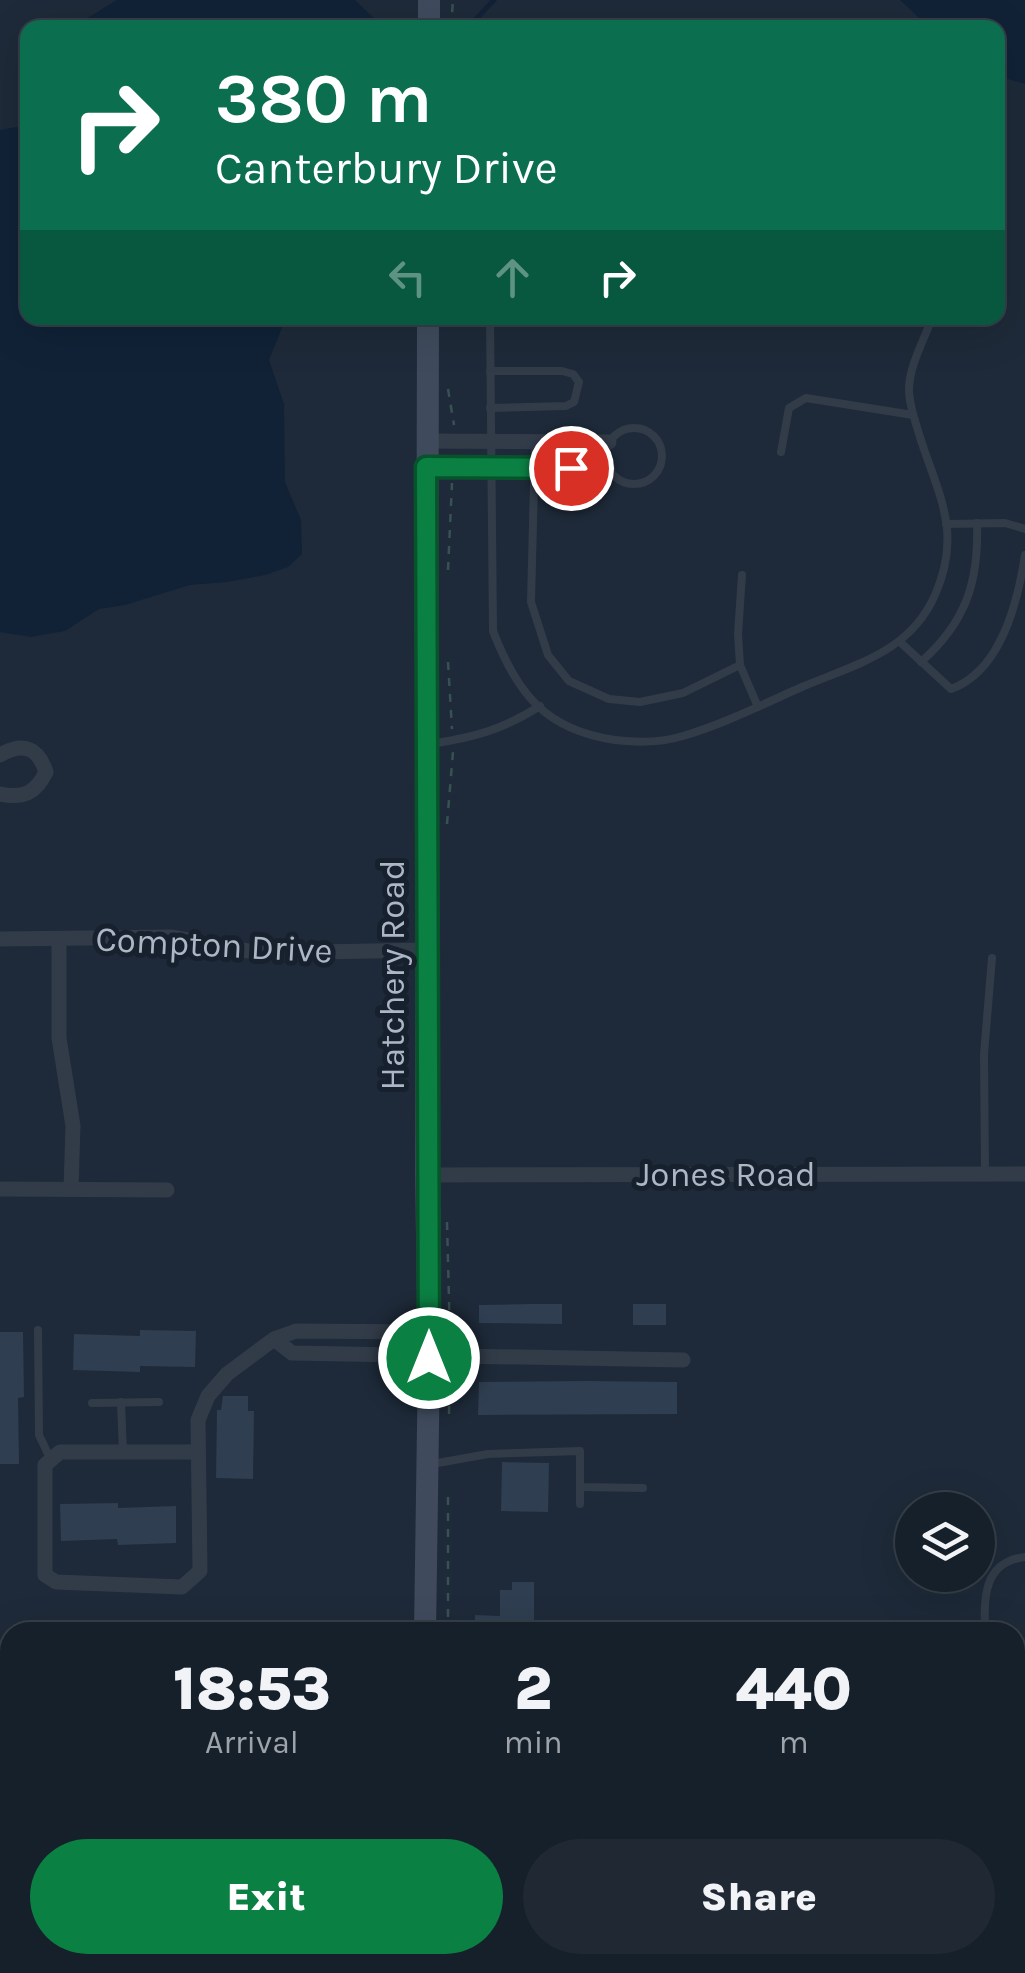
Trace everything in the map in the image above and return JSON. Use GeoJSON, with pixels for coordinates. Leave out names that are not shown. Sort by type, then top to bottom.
{"type":"FeatureCollection","features":[{"type":"Feature","properties":{"kind":"street","name":"Hatchery Road"},"geometry":{"type":"LineString","coordinates":[[425,1622],[428,1465],[440,1358],[429,1332],[426,1175],[428,325]]}},
{"type":"Feature","properties":{"kind":"street"},"geometry":{"type":"LineString","coordinates":[[426,440],[608,442]]}},
{"type":"Feature","properties":{"kind":"street"},"geometry":{"type":"LineString","coordinates":[[426,467],[608,469]]}},
{"type":"Feature","properties":{"kind":"street"},"geometry":{"type":"LineString","coordinates":[[0,755],[13,748],[30,748],[41,756],[46,772],[39,787],[25,794],[0,794]]}},
{"type":"Feature","properties":{"kind":"street","name":"Compton Drive"},"geometry":{"type":"LineString","coordinates":[[0,939],[171,937],[260,953],[428,950]]}},
{"type":"Feature","properties":{"kind":"street"},"geometry":{"type":"LineString","coordinates":[[59,939],[59,1038],[73,1126],[72,1190]]}},
{"type":"Feature","properties":{"kind":"street","name":"Jones Road"},"geometry":{"type":"LineString","coordinates":[[426,1175],[1025,1174]]}},
{"type":"Feature","properties":{"kind":"street"},"geometry":{"type":"LineString","coordinates":[[0,1189],[167,1190]]}},
{"type":"Feature","properties":{"kind":"street"},"geometry":{"type":"LineString","coordinates":[[198,1452],[60,1452],[44,1464],[45,1574],[56,1582],[182,1586],[200,1571],[198,1420],[208,1396],[226,1374],[274,1339],[296,1331],[429,1332]]}},
{"type":"Feature","properties":{"kind":"street"},"geometry":{"type":"LineString","coordinates":[[274,1339],[292,1353],[683,1360]]}},
{"type":"Feature","properties":{"kind":"lane"},"geometry":{"type":"LineString","coordinates":[[490,325],[493,631],[504,660],[524,690],[559,725],[591,736],[638,743],[680,737],[758,706],[900,642],[923,620],[949,554],[944,501],[913,414],[909,388],[930,325]]}},
{"type":"Feature","properties":{"kind":"lane"},"geometry":{"type":"LineString","coordinates":[[490,370],[572,374],[579,382],[574,402],[566,406],[490,408]]}},
{"type":"Feature","properties":{"kind":"lane"},"geometry":{"type":"LineString","coordinates":[[781,452],[789,408],[806,398],[913,414]]}},
{"type":"Feature","properties":{"kind":"lane"},"geometry":{"type":"LineString","coordinates":[[641,428],[653,434],[660,445],[660,470],[651,480],[639,485],[626,484],[608,469],[608,442],[617,433],[641,428]]}},
{"type":"Feature","properties":{"kind":"lane"},"geometry":{"type":"LineString","coordinates":[[535,441],[531,602],[548,655],[569,681],[609,699],[640,702],[683,692],[740,665]]}},
{"type":"Feature","properties":{"kind":"lane"},"geometry":{"type":"LineString","coordinates":[[946,524],[1005,523],[1025,529]]}},
{"type":"Feature","properties":{"kind":"lane"},"geometry":{"type":"LineString","coordinates":[[920,662],[941,644],[958,620],[978,561],[977,524]]}},
{"type":"Feature","properties":{"kind":"lane"},"geometry":{"type":"LineString","coordinates":[[900,642],[951,689],[964,684],[985,664],[1000,639],[1019,595],[1025,554]]}},
{"type":"Feature","properties":{"kind":"lane"},"geometry":{"type":"LineString","coordinates":[[742,576],[740,665],[758,706]]}},
{"type":"Feature","properties":{"kind":"lane"},"geometry":{"type":"LineString","coordinates":[[427,745],[508,727],[540,706]]}},
{"type":"Feature","properties":{"kind":"lane"},"geometry":{"type":"LineString","coordinates":[[985,1174],[984,1054],[992,958]]}},
{"type":"Feature","properties":{"kind":"lane"},"geometry":{"type":"LineString","coordinates":[[38,1330],[38,1434],[51,1460]]}},
{"type":"Feature","properties":{"kind":"lane"},"geometry":{"type":"LineString","coordinates":[[121,1402],[123,1452]]}},
{"type":"Feature","properties":{"kind":"lane"},"geometry":{"type":"LineString","coordinates":[[92,1403],[159,1402]]}},
{"type":"Feature","properties":{"kind":"lane"},"geometry":{"type":"LineString","coordinates":[[428,1465],[516,1451],[580,1450],[580,1504]]}},
{"type":"Feature","properties":{"kind":"lane"},"geometry":{"type":"LineString","coordinates":[[580,1487],[643,1488]]}},
{"type":"Feature","properties":{"kind":"lane"},"geometry":{"type":"LineString","coordinates":[[985,1622],[988,1579],[998,1566],[1025,1557]]}},
{"type":"Feature","properties":{"kind":"path"},"geometry":{"type":"LineString","coordinates":[[446,384],[454,440]]}},
{"type":"Feature","properties":{"kind":"path"},"geometry":{"type":"LineString","coordinates":[[448,574],[452,467]]}},
{"type":"Feature","properties":{"kind":"path"},"geometry":{"type":"LineString","coordinates":[[446,840],[453,779],[448,662]]}},
{"type":"Feature","properties":{"kind":"path"},"geometry":{"type":"LineString","coordinates":[[447,1211],[440,1358],[449,1412]]}},
{"type":"Feature","properties":{"kind":"path"},"geometry":{"type":"LineString","coordinates":[[448,1497],[448,1622]]}},
{"type":"Feature","properties":{"kind":"water"},"geometry":{"type":"Polygon","coordinates":[[[117,0],[355,0],[376,20],[84,20],[117,0]]]}},
{"type":"Feature","properties":{"kind":"water"},"geometry":{"type":"Polygon","coordinates":[[[900,0],[1025,0],[1025,84],[1005,78],[1005,20],[921,20],[900,0]]]}},
{"type":"Feature","properties":{"kind":"water"},"geometry":{"type":"Polygon","coordinates":[[[20,126],[20,325],[283,325],[269,360],[284,404],[285,482],[301,520],[302,554],[288,567],[227,582],[190,585],[99,609],[65,631],[31,637],[0,632],[0,130],[20,126]]]}},
{"type":"Feature","properties":{"kind":"building"},"geometry":{"type":"Polygon","coordinates":[[[562,1304],[562,1324],[479,1323],[479,1305],[562,1304]]]}},
{"type":"Feature","properties":{"kind":"building"},"geometry":{"type":"Polygon","coordinates":[[[633,1304],[666,1304],[666,1325],[633,1325],[633,1304]]]}},
{"type":"Feature","properties":{"kind":"building"},"geometry":{"type":"Polygon","coordinates":[[[140,1330],[196,1331],[195,1367],[140,1366],[140,1372],[73,1370],[74,1334],[140,1336],[140,1330]]]}},
{"type":"Feature","properties":{"kind":"building"},"geometry":{"type":"Polygon","coordinates":[[[0,1332],[23,1332],[19,1464],[0,1464],[0,1332]]]}},
{"type":"Feature","properties":{"kind":"building"},"geometry":{"type":"Polygon","coordinates":[[[479,1382],[677,1382],[677,1414],[478,1415],[479,1382]]]}},
{"type":"Feature","properties":{"kind":"building"},"geometry":{"type":"Polygon","coordinates":[[[223,1396],[248,1396],[248,1411],[254,1411],[253,1479],[216,1478],[217,1410],[221,1410],[223,1396]]]}},
{"type":"Feature","properties":{"kind":"building"},"geometry":{"type":"Polygon","coordinates":[[[502,1462],[549,1463],[548,1512],[501,1511],[502,1462]]]}},
{"type":"Feature","properties":{"kind":"building"},"geometry":{"type":"Polygon","coordinates":[[[118,1503],[118,1508],[176,1506],[176,1543],[118,1545],[117,1539],[61,1541],[60,1504],[118,1503]]]}},
{"type":"Feature","properties":{"kind":"building"},"geometry":{"type":"Polygon","coordinates":[[[512,1582],[534,1582],[534,1622],[475,1622],[475,1615],[500,1616],[500,1590],[512,1590],[512,1582]]]}},
{"type":"Feature","properties":{"kind":"waterway"},"geometry":{"type":"LineString","coordinates":[[475,20],[494,0]]}},
{"type":"Feature","properties":{"kind":"route"},"geometry":{"type":"LineString","coordinates":[[429,1358],[426,467],[571,468]]}}]}
